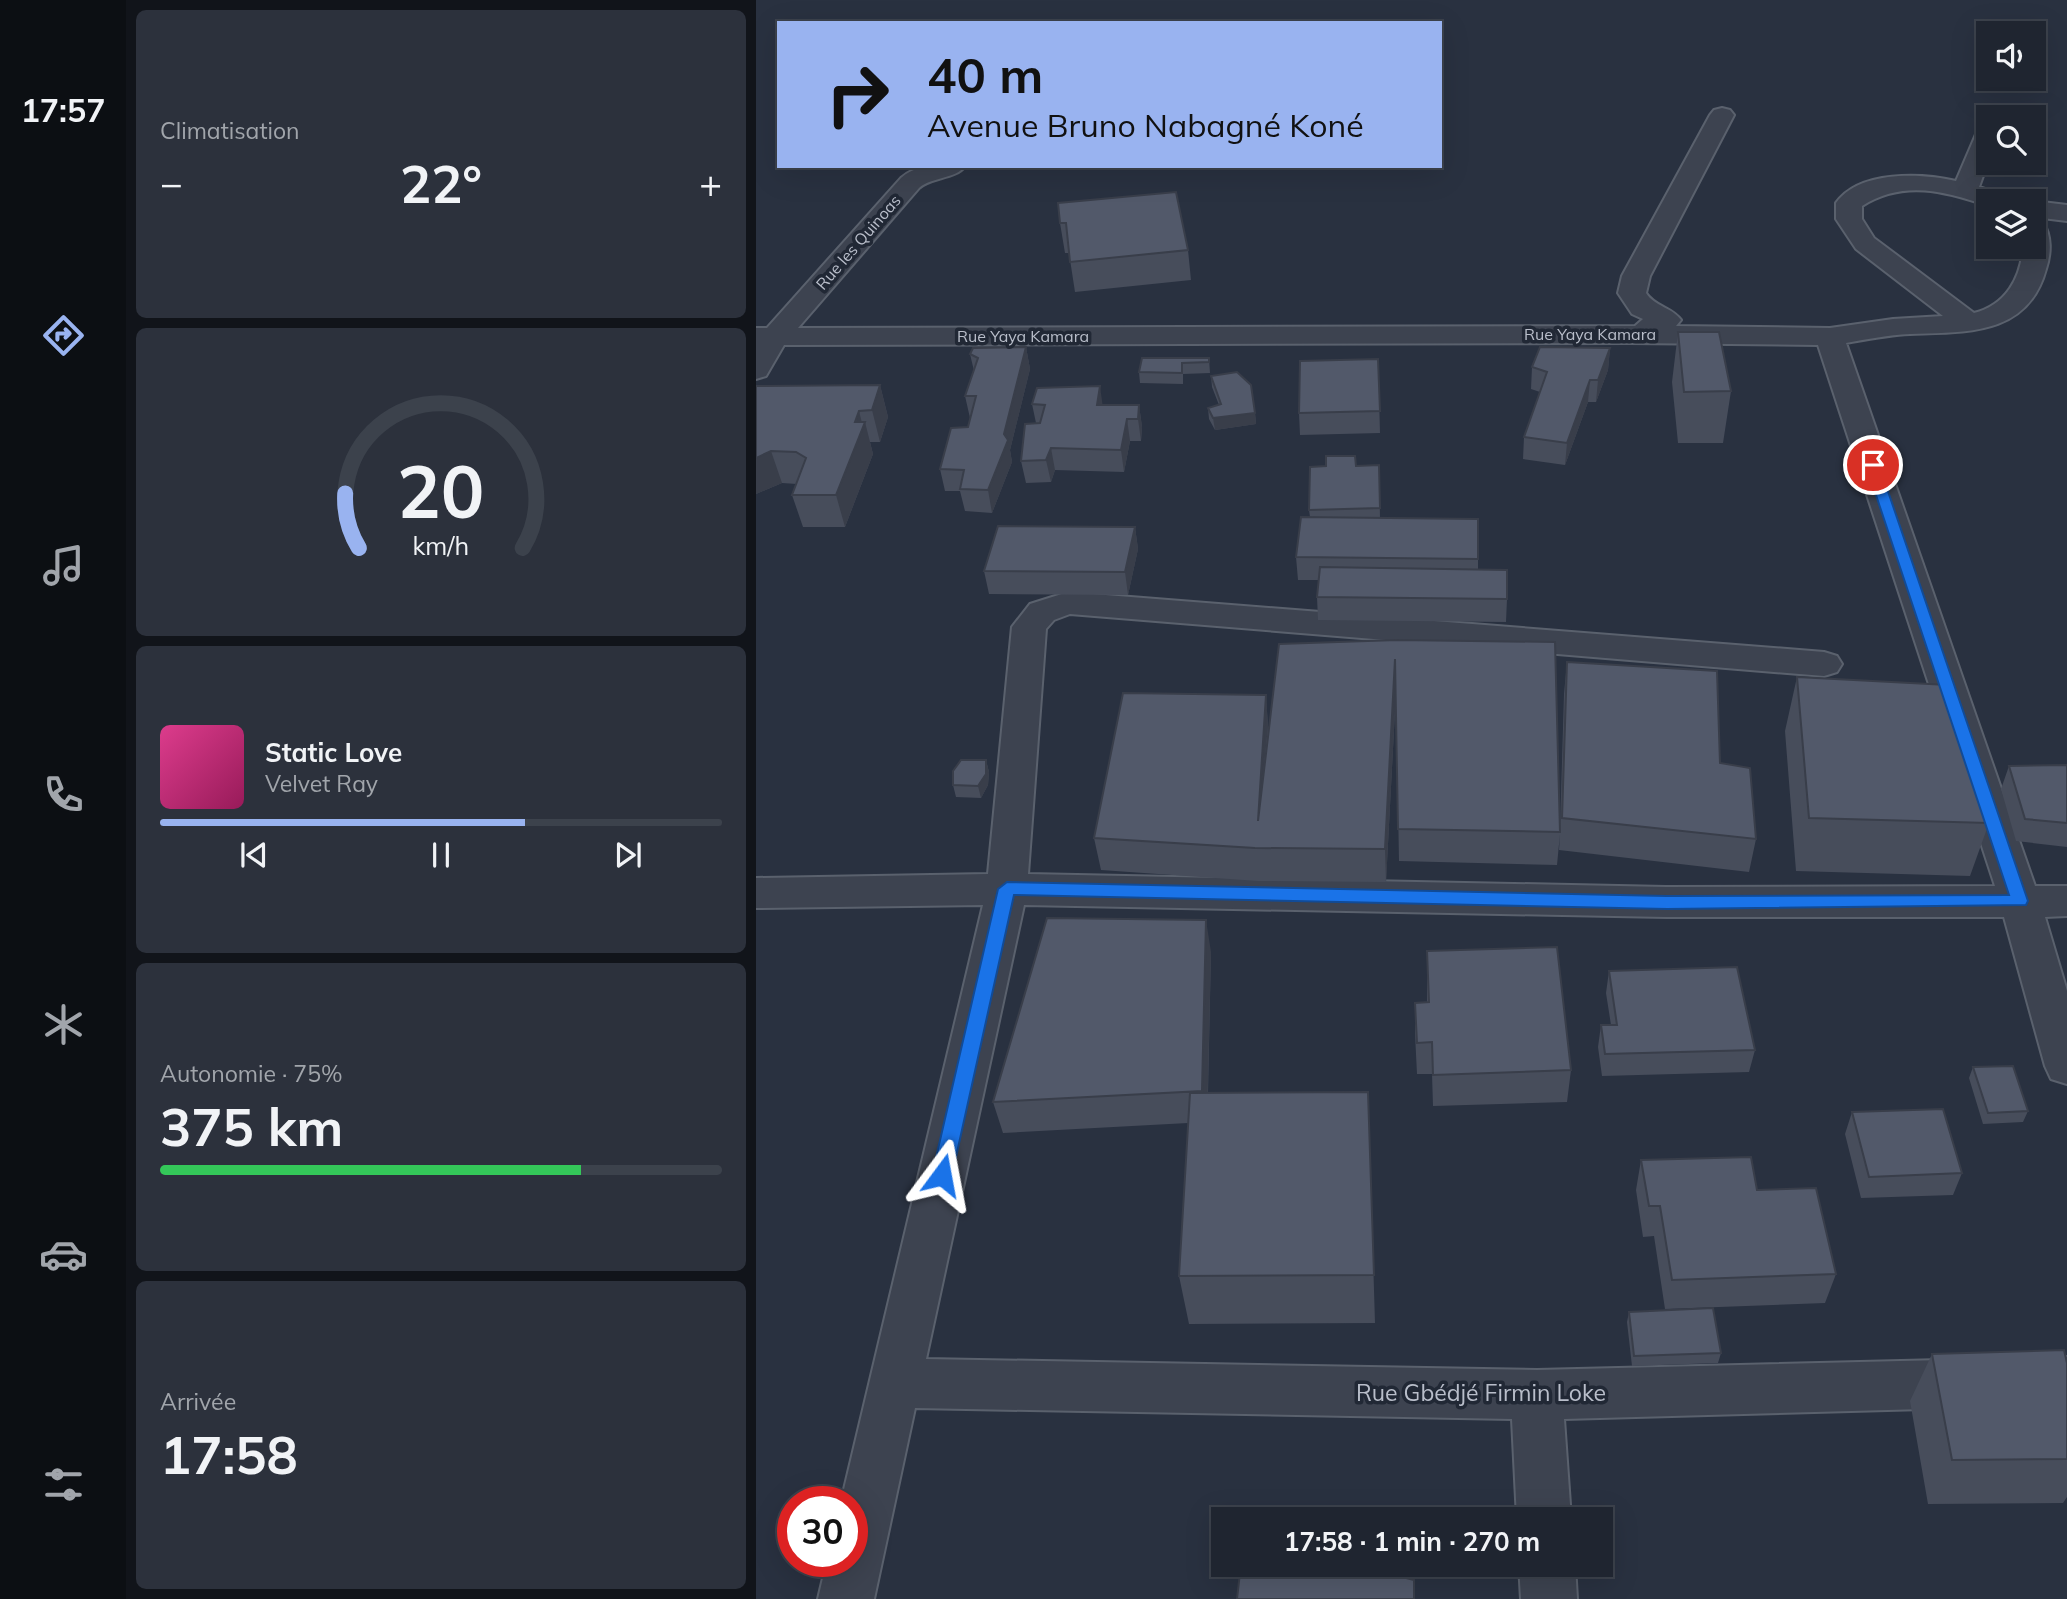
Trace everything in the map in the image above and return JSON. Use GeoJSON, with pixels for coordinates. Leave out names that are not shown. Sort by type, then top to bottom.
{"type":"FeatureCollection","features":[{"type":"Feature","properties":{"kind":"street"},"geometry":{"type":"LineString","coordinates":[[1630,334],[1667,320],[1642,308],[1632,293],[1636,276],[1723,116]]}},
{"type":"Feature","properties":{"kind":"street"},"geometry":{"type":"LineString","coordinates":[[1965,190],[1976,161]]}},
{"type":"Feature","properties":{"kind":"street","name":"Rue les Quinoas"},"geometry":{"type":"LineString","coordinates":[[756,370],[766,337],[910,183],[918,176],[946,168]]}},
{"type":"Feature","properties":{"kind":"street"},"geometry":{"type":"LineString","coordinates":[[1970,324],[1865,243],[1849,219],[1849,203],[1865,190],[1887,183],[1921,183],[1976,194]]}},
{"type":"Feature","properties":{"kind":"street"},"geometry":{"type":"LineString","coordinates":[[2046,210],[2067,213]]}},
{"type":"Feature","properties":{"kind":"street","name":"Rue Yaya Kamara"},"geometry":{"type":"LineString","coordinates":[[766,337],[1630,334],[1830,337],[1893,327],[1970,324],[2001,313],[2022,298],[2035,259]]}},
{"type":"Feature","properties":{"kind":"street"},"geometry":{"type":"LineString","coordinates":[[1830,337],[2020,901],[2067,1066]]}},
{"type":"Feature","properties":{"kind":"street"},"geometry":{"type":"LineString","coordinates":[[846,1599],[1007,889],[1029,627],[1042,612],[1068,603],[1824,664]]}},
{"type":"Feature","properties":{"kind":"street"},"geometry":{"type":"LineString","coordinates":[[756,893],[1007,889],[1667,902],[2067,901]]}},
{"type":"Feature","properties":{"kind":"street","name":"Rue Gbédjé Firmin Loke"},"geometry":{"type":"LineString","coordinates":[[895,1383],[1537,1395],[2067,1381]]}},
{"type":"Feature","properties":{"kind":"street"},"geometry":{"type":"LineString","coordinates":[[1537,1395],[1543,1507]]}},
{"type":"Feature","properties":{"kind":"street"},"geometry":{"type":"LineString","coordinates":[[1548,1577],[1549,1599]]}},
{"type":"Feature","properties":{"kind":"building"},"geometry":{"type":"Polygon","coordinates":[[[1176,192],[1188,250],[1070,262],[1066,223],[1060,223],[1058,203],[1176,192]]]}},
{"type":"Feature","properties":{"kind":"building"},"geometry":{"type":"Polygon","coordinates":[[[1678,332],[1719,332],[1731,391],[1684,392],[1678,332]]]}},
{"type":"Feature","properties":{"kind":"building"},"geometry":{"type":"Polygon","coordinates":[[[1026,347],[1004,434],[1008,440],[988,490],[960,489],[964,470],[940,469],[951,428],[968,427],[976,396],[965,396],[978,358],[970,354],[973,348],[1026,347]]]}},
{"type":"Feature","properties":{"kind":"building"},"geometry":{"type":"Polygon","coordinates":[[[1540,347],[1610,348],[1598,380],[1590,380],[1567,443],[1524,437],[1547,372],[1532,367],[1540,347]]]}},
{"type":"Feature","properties":{"kind":"building"},"geometry":{"type":"Polygon","coordinates":[[[1142,358],[1209,358],[1209,362],[1182,363],[1182,373],[1139,372],[1142,358]]]}},
{"type":"Feature","properties":{"kind":"building"},"geometry":{"type":"Polygon","coordinates":[[[1378,359],[1380,411],[1299,413],[1300,361],[1378,359]]]}},
{"type":"Feature","properties":{"kind":"building"},"geometry":{"type":"Polygon","coordinates":[[[1237,372],[1251,385],[1255,413],[1213,418],[1208,408],[1221,404],[1211,376],[1237,372]]]}},
{"type":"Feature","properties":{"kind":"building"},"geometry":{"type":"Polygon","coordinates":[[[880,385],[872,410],[859,411],[855,422],[865,422],[836,495],[792,495],[806,458],[796,452],[771,451],[756,458],[756,386],[880,385]]]}},
{"type":"Feature","properties":{"kind":"building"},"geometry":{"type":"Polygon","coordinates":[[[1100,386],[1097,405],[1139,405],[1138,419],[1127,419],[1121,450],[1051,448],[1046,460],[1021,461],[1025,424],[1040,423],[1045,405],[1032,404],[1037,388],[1100,386]]]}},
{"type":"Feature","properties":{"kind":"building"},"geometry":{"type":"Polygon","coordinates":[[[1326,456],[1355,456],[1356,466],[1379,465],[1380,508],[1309,510],[1310,467],[1326,466],[1326,456]]]}},
{"type":"Feature","properties":{"kind":"building"},"geometry":{"type":"Polygon","coordinates":[[[1301,517],[1478,519],[1478,559],[1296,557],[1301,517]]]}},
{"type":"Feature","properties":{"kind":"building"},"geometry":{"type":"Polygon","coordinates":[[[998,526],[1135,527],[1125,572],[984,571],[998,526]]]}},
{"type":"Feature","properties":{"kind":"building"},"geometry":{"type":"Polygon","coordinates":[[[1320,567],[1507,570],[1507,599],[1317,597],[1320,567]]]}},
{"type":"Feature","properties":{"kind":"building"},"geometry":{"type":"Polygon","coordinates":[[[1397,640],[1555,642],[1560,832],[1398,829],[1395,659],[1385,849],[1255,848],[1094,838],[1123,693],[1266,695],[1258,821],[1279,644],[1397,640]]]}},
{"type":"Feature","properties":{"kind":"building"},"geometry":{"type":"Polygon","coordinates":[[[1567,662],[1717,671],[1720,763],[1750,768],[1756,839],[1562,818],[1567,662]]]}},
{"type":"Feature","properties":{"kind":"building"},"geometry":{"type":"Polygon","coordinates":[[[1797,677],[1948,685],[1989,823],[1809,818],[1797,677]]]}},
{"type":"Feature","properties":{"kind":"building"},"geometry":{"type":"Polygon","coordinates":[[[961,760],[986,760],[986,774],[978,786],[953,785],[953,771],[961,760]]]}},
{"type":"Feature","properties":{"kind":"building"},"geometry":{"type":"Polygon","coordinates":[[[2067,765],[2067,823],[2025,819],[2009,766],[2067,765]]]}},
{"type":"Feature","properties":{"kind":"building"},"geometry":{"type":"Polygon","coordinates":[[[1047,918],[1206,920],[1202,1091],[993,1102],[1047,918]]]}},
{"type":"Feature","properties":{"kind":"building"},"geometry":{"type":"Polygon","coordinates":[[[1557,947],[1571,1070],[1433,1075],[1432,1042],[1417,1043],[1415,1003],[1429,1002],[1427,951],[1557,947]]]}},
{"type":"Feature","properties":{"kind":"building"},"geometry":{"type":"Polygon","coordinates":[[[1737,967],[1755,1050],[1605,1054],[1601,1025],[1617,1025],[1609,971],[1737,967]]]}},
{"type":"Feature","properties":{"kind":"building"},"geometry":{"type":"Polygon","coordinates":[[[2013,1066],[2028,1111],[1988,1113],[1973,1067],[2013,1066]]]}},
{"type":"Feature","properties":{"kind":"building"},"geometry":{"type":"Polygon","coordinates":[[[1368,1092],[1374,1275],[1179,1276],[1190,1093],[1368,1092]]]}},
{"type":"Feature","properties":{"kind":"building"},"geometry":{"type":"Polygon","coordinates":[[[1943,1109],[1962,1173],[1869,1177],[1852,1112],[1943,1109]]]}},
{"type":"Feature","properties":{"kind":"building"},"geometry":{"type":"Polygon","coordinates":[[[1751,1157],[1757,1190],[1816,1188],[1836,1274],[1672,1280],[1660,1206],[1649,1206],[1641,1160],[1751,1157]]]}},
{"type":"Feature","properties":{"kind":"building"},"geometry":{"type":"Polygon","coordinates":[[[1713,1308],[1721,1353],[1634,1356],[1629,1312],[1713,1308]]]}},
{"type":"Feature","properties":{"kind":"building"},"geometry":{"type":"Polygon","coordinates":[[[2064,1350],[2067,1363],[2067,1459],[1952,1460],[1932,1354],[2064,1350]]]}},
{"type":"Feature","properties":{"kind":"building"},"geometry":{"type":"Polygon","coordinates":[[[1240,1577],[1402,1577],[1414,1580],[1414,1599],[1237,1599],[1240,1577]]]}},
{"type":"Feature","properties":{"kind":"route"},"geometry":{"type":"LineString","coordinates":[[942,1175],[1007,889],[1667,902],[2020,901],[1873,465]]}}]}
